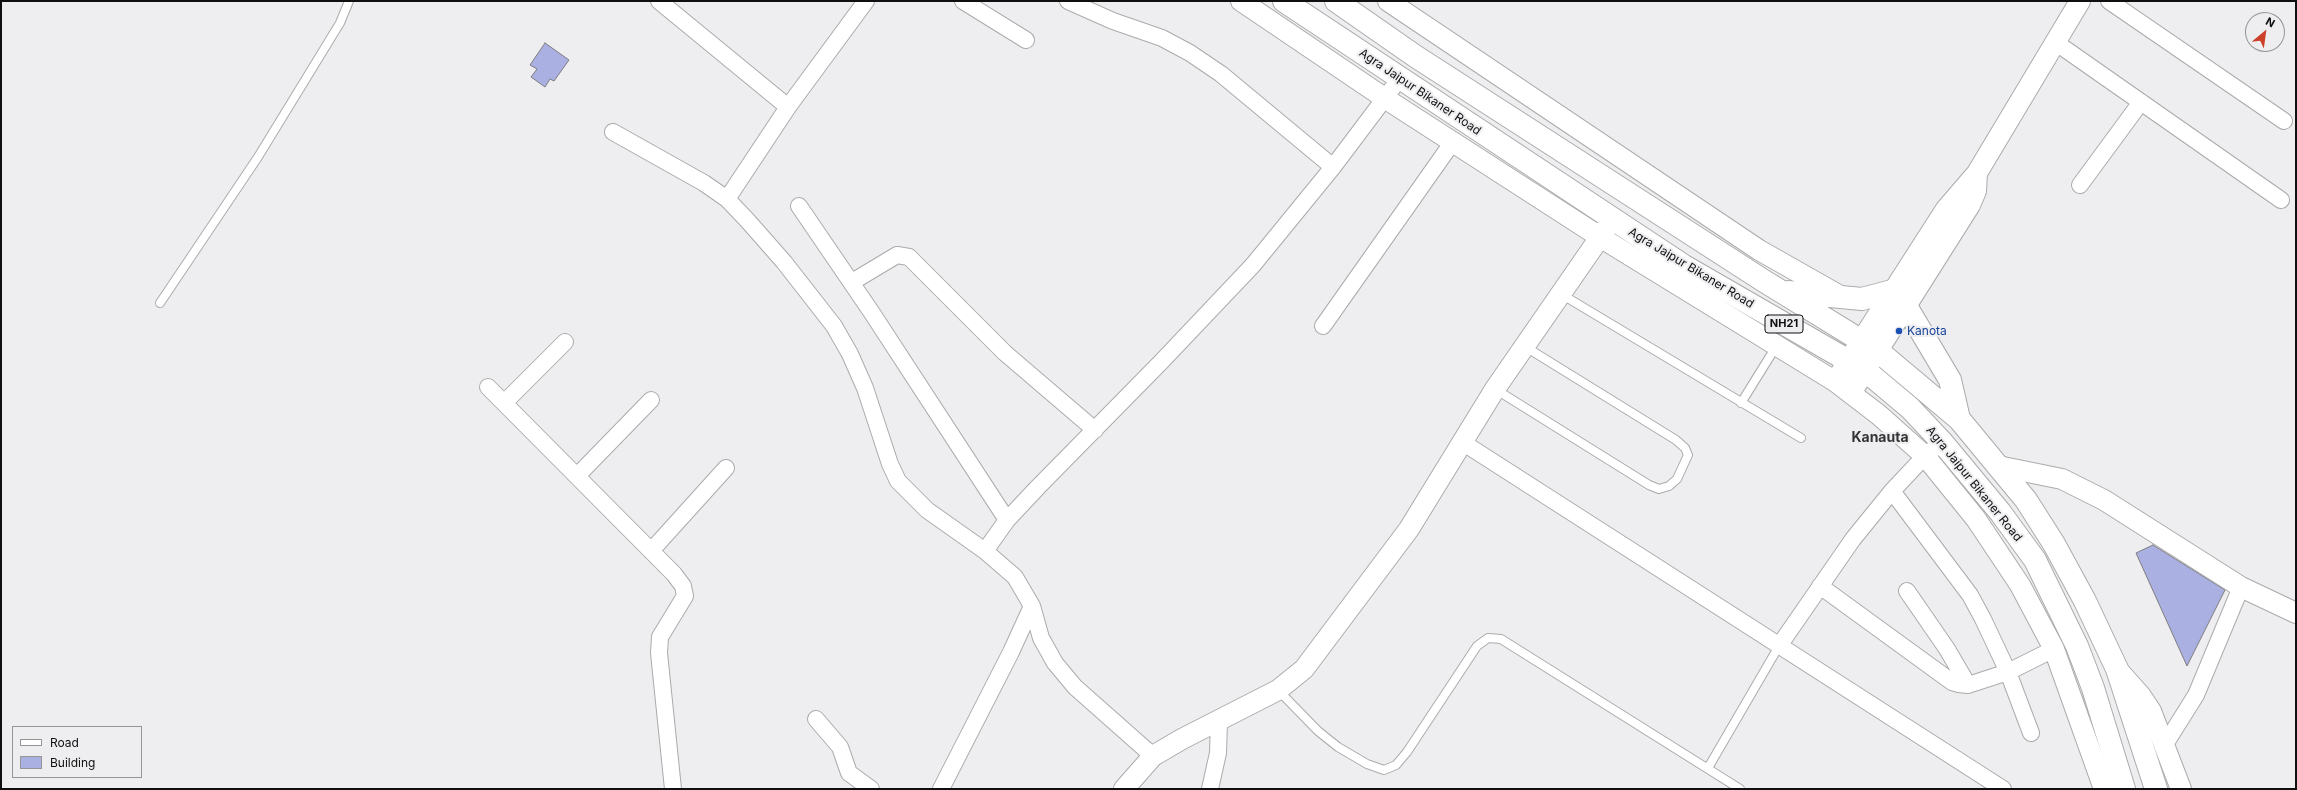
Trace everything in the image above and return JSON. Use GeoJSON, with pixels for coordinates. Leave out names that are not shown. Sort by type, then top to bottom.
{"type":"FeatureCollection","features":[{"type":"Feature","properties":{"kind":"highway","name":"Agra Jaipur Bikaner Road"},"geometry":{"type":"LineString","coordinates":[[1284,1],[1400,78],[1606,229],[1684,266],[1857,366],[1910,408],[1942,442],[2013,530],[2035,560],[2077,646],[2093,688],[2124,789]]}},
{"type":"Feature","properties":{"kind":"highway","name":"NH21"},"geometry":{"type":"LineString","coordinates":[[1336,1],[1415,56],[1764,282],[1783,291],[1870,345],[1959,419],[2026,500],[2054,544],[2085,600],[2117,669],[2156,789]]}},
{"type":"Feature","properties":{"kind":"highway"},"geometry":{"type":"LineString","coordinates":[[1783,291],[1862,299],[1899,299],[1950,380],[1959,419]]}},
{"type":"Feature","properties":{"kind":"street"},"geometry":{"type":"LineString","coordinates":[[659,1],[788,107]]}},
{"type":"Feature","properties":{"kind":"street"},"geometry":{"type":"LineString","coordinates":[[727,199],[788,107],[866,1]]}},
{"type":"Feature","properties":{"kind":"street"},"geometry":{"type":"LineString","coordinates":[[963,1],[1026,40]]}},
{"type":"Feature","properties":{"kind":"street"},"geometry":{"type":"LineString","coordinates":[[1068,1],[1113,21],[1162,38],[1190,52],[1221,74],[1333,167]]}},
{"type":"Feature","properties":{"kind":"street"},"geometry":{"type":"LineString","coordinates":[[1241,1],[1452,143],[1606,229],[1777,344],[1844,387],[1925,456],[1976,519],[2020,585],[2054,649],[2104,789]]}},
{"type":"Feature","properties":{"kind":"street"},"geometry":{"type":"LineString","coordinates":[[1388,1],[1759,250],[1842,297]]}},
{"type":"Feature","properties":{"kind":"street"},"geometry":{"type":"LineString","coordinates":[[1844,387],[1899,299],[1946,208],[1977,173],[2080,1]]}},
{"type":"Feature","properties":{"kind":"street"},"geometry":{"type":"LineString","coordinates":[[2109,1],[2284,121]]}},
{"type":"Feature","properties":{"kind":"street"},"geometry":{"type":"LineString","coordinates":[[2055,42],[2280,200]]}},
{"type":"Feature","properties":{"kind":"street"},"geometry":{"type":"LineString","coordinates":[[985,550],[1007,520],[1253,265],[1333,167],[1386,99],[1400,78]]}},
{"type":"Feature","properties":{"kind":"street"},"geometry":{"type":"LineString","coordinates":[[2080,185],[2141,102]]}},
{"type":"Feature","properties":{"kind":"street"},"geometry":{"type":"LineString","coordinates":[[613,132],[688,174],[727,199],[784,262],[834,326],[850,354],[864,388],[890,464],[898,481],[927,510],[985,550],[1016,577],[1032,606],[1041,638],[1055,663],[1075,687],[1153,756]]}},
{"type":"Feature","properties":{"kind":"street"},"geometry":{"type":"LineString","coordinates":[[1323,326],[1452,143]]}},
{"type":"Feature","properties":{"kind":"street"},"geometry":{"type":"LineString","coordinates":[[799,206],[852,282],[1007,520]]}},
{"type":"Feature","properties":{"kind":"street"},"geometry":{"type":"LineString","coordinates":[[1124,789],[1153,756],[1182,739],[1278,690],[1304,669],[1364,591],[1409,528],[1494,389],[1606,229]]}},
{"type":"Feature","properties":{"kind":"street"},"geometry":{"type":"LineString","coordinates":[[852,282],[897,255],[909,257],[1005,353],[1095,430]]}},
{"type":"Feature","properties":{"kind":"street"},"geometry":{"type":"LineString","coordinates":[[504,403],[565,342]]}},
{"type":"Feature","properties":{"kind":"street"},"geometry":{"type":"LineString","coordinates":[[488,387],[651,551],[683,586],[685,596],[660,637],[659,653],[673,789]]}},
{"type":"Feature","properties":{"kind":"street"},"geometry":{"type":"LineString","coordinates":[[577,476],[651,400]]}},
{"type":"Feature","properties":{"kind":"street"},"geometry":{"type":"LineString","coordinates":[[1462,442],[2003,789]]}},
{"type":"Feature","properties":{"kind":"street"},"geometry":{"type":"LineString","coordinates":[[1779,646],[1844,550],[1892,491],[1925,456],[1942,442]]}},
{"type":"Feature","properties":{"kind":"street"},"geometry":{"type":"LineString","coordinates":[[1998,466],[2062,479],[2104,500],[2241,587],[2296,613]]}},
{"type":"Feature","properties":{"kind":"street"},"geometry":{"type":"LineString","coordinates":[[651,551],[726,468]]}},
{"type":"Feature","properties":{"kind":"street"},"geometry":{"type":"LineString","coordinates":[[1892,491],[1970,595],[1993,636],[2031,733]]}},
{"type":"Feature","properties":{"kind":"street"},"geometry":{"type":"LineString","coordinates":[[1820,586],[1952,682],[1968,685],[2008,672],[2054,649]]}},
{"type":"Feature","properties":{"kind":"street"},"geometry":{"type":"LineString","coordinates":[[2164,746],[2196,695],[2241,587]]}},
{"type":"Feature","properties":{"kind":"street"},"geometry":{"type":"LineString","coordinates":[[1907,590],[1948,649],[1968,685]]}},
{"type":"Feature","properties":{"kind":"street"},"geometry":{"type":"LineString","coordinates":[[941,789],[1011,652],[1032,606]]}},
{"type":"Feature","properties":{"kind":"street"},"geometry":{"type":"LineString","coordinates":[[2117,669],[2141,696],[2151,711],[2181,789]]}},
{"type":"Feature","properties":{"kind":"street"},"geometry":{"type":"LineString","coordinates":[[816,719],[840,747],[849,773],[871,789]]}},
{"type":"Feature","properties":{"kind":"street"},"geometry":{"type":"LineString","coordinates":[[1210,789],[1218,753],[1219,721]]}},
{"type":"Feature","properties":{"kind":"lane"},"geometry":{"type":"LineString","coordinates":[[160,303],[262,151],[340,23],[349,1]]}},
{"type":"Feature","properties":{"kind":"lane"},"geometry":{"type":"LineString","coordinates":[[1561,294],[1801,438]]}},
{"type":"Feature","properties":{"kind":"lane"},"geometry":{"type":"LineString","coordinates":[[1741,403],[1777,344]]}},
{"type":"Feature","properties":{"kind":"lane"},"geometry":{"type":"LineString","coordinates":[[1494,389],[1648,485],[1659,489],[1664,488],[1669,486],[1677,479],[1688,455],[1685,448],[1676,440],[1524,346]]}},
{"type":"Feature","properties":{"kind":"lane"},"geometry":{"type":"LineString","coordinates":[[1278,690],[1323,735],[1367,764],[1384,770],[1396,764],[1407,752],[1477,646],[1488,638],[1501,639],[1740,789]]}},
{"type":"Feature","properties":{"kind":"lane"},"geometry":{"type":"LineString","coordinates":[[1708,768],[1779,646]]}},
{"type":"Feature","properties":{"kind":"building"},"geometry":{"type":"Polygon","coordinates":[[[545,43],[569,60],[554,81],[550,79],[545,87],[531,77],[537,69],[530,65],[545,43]]]}},
{"type":"Feature","properties":{"kind":"building"},"geometry":{"type":"Polygon","coordinates":[[[2153,545],[2225,590],[2187,666],[2136,553],[2153,545]]]}},
{"type":"Feature","properties":{"kind":"place","name":"Kanota"},"geometry":{"type":"Point","coordinates":[1899,331]}},
{"type":"Feature","properties":{"kind":"district","name":"Kanauta"},"geometry":{"type":"Point","coordinates":[1880,438]}}]}
